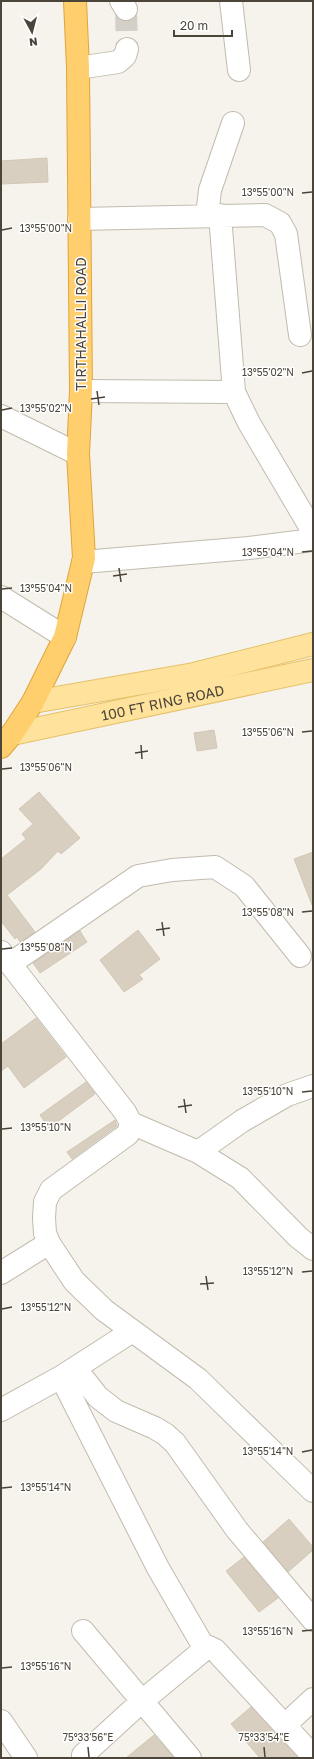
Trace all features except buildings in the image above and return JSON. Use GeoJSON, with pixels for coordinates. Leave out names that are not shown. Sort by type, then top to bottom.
{"type":"FeatureCollection","features":[{"type":"Feature","properties":{"kind":"highway","name":"TIRTHAHALLI ROAD"},"geometry":{"type":"LineString","coordinates":[[6,740],[33,702],[66,637],[84,558],[78,454],[81,391],[78,68],[75,1]]}},
{"type":"Feature","properties":{"kind":"main road","name":"100 FT RING ROAD"},"geometry":{"type":"LineString","coordinates":[[33,702],[194,674],[313,644]]}},
{"type":"Feature","properties":{"kind":"main road","name":"100 FT RING ROAD"},"geometry":{"type":"LineString","coordinates":[[6,740],[313,670]]}},
{"type":"Feature","properties":{"kind":"street"},"geometry":{"type":"LineString","coordinates":[[231,1],[239,70]]}},
{"type":"Feature","properties":{"kind":"street"},"geometry":{"type":"LineString","coordinates":[[78,68],[118,62],[125,56],[127,49]]}},
{"type":"Feature","properties":{"kind":"street"},"geometry":{"type":"LineString","coordinates":[[83,562],[249,548],[313,539],[309,525],[249,422],[234,392],[210,190],[233,123]]}},
{"type":"Feature","properties":{"kind":"street"},"geometry":{"type":"LineString","coordinates":[[79,219],[265,215],[280,222],[286,234],[300,335]]}},
{"type":"Feature","properties":{"kind":"street"},"geometry":{"type":"LineString","coordinates":[[81,391],[234,392]]}},
{"type":"Feature","properties":{"kind":"street"},"geometry":{"type":"LineString","coordinates":[[1,416],[78,454]]}},
{"type":"Feature","properties":{"kind":"street"},"geometry":{"type":"LineString","coordinates":[[1,596],[66,637]]}},
{"type":"Feature","properties":{"kind":"street"},"geometry":{"type":"LineString","coordinates":[[300,956],[244,886],[215,867],[172,870],[138,876],[6,958],[125,1112],[131,1124],[198,1152],[240,1178],[298,1237],[313,1249]]}},
{"type":"Feature","properties":{"kind":"street"},"geometry":{"type":"LineString","coordinates":[[198,1152],[242,1121],[287,1095],[313,1086]]}},
{"type":"Feature","properties":{"kind":"street"},"geometry":{"type":"LineString","coordinates":[[131,1124],[128,1134],[50,1190],[45,1202],[44,1218],[45,1233],[49,1243],[74,1281],[104,1310],[131,1332],[198,1379],[313,1491]]}},
{"type":"Feature","properties":{"kind":"street"},"geometry":{"type":"LineString","coordinates":[[1,1273],[49,1243]]}},
{"type":"Feature","properties":{"kind":"street"},"geometry":{"type":"LineString","coordinates":[[1,1410],[68,1372],[131,1332]]}},
{"type":"Feature","properties":{"kind":"street"},"geometry":{"type":"LineString","coordinates":[[68,1372],[116,1410],[155,1428],[175,1443],[237,1530],[313,1620]]}},
{"type":"Feature","properties":{"kind":"street"},"geometry":{"type":"LineString","coordinates":[[68,1372],[158,1568],[204,1649]]}},
{"type":"Feature","properties":{"kind":"street"},"geometry":{"type":"LineString","coordinates":[[83,1631],[141,1702],[190,1758]]}},
{"type":"Feature","properties":{"kind":"street"},"geometry":{"type":"LineString","coordinates":[[83,1758],[83,1755],[141,1702],[204,1649],[209,1647],[215,1650],[313,1756]]}},
{"type":"Feature","properties":{"kind":"street"},"geometry":{"type":"LineString","coordinates":[[285,1725],[313,1699]]}},
{"type":"Feature","properties":{"kind":"street"},"geometry":{"type":"LineString","coordinates":[[1,1721],[26,1758]]}},
{"type":"Feature","properties":{"kind":"tunnel"},"geometry":{"type":"LineString","coordinates":[[126,9],[127,49]]}}]}
